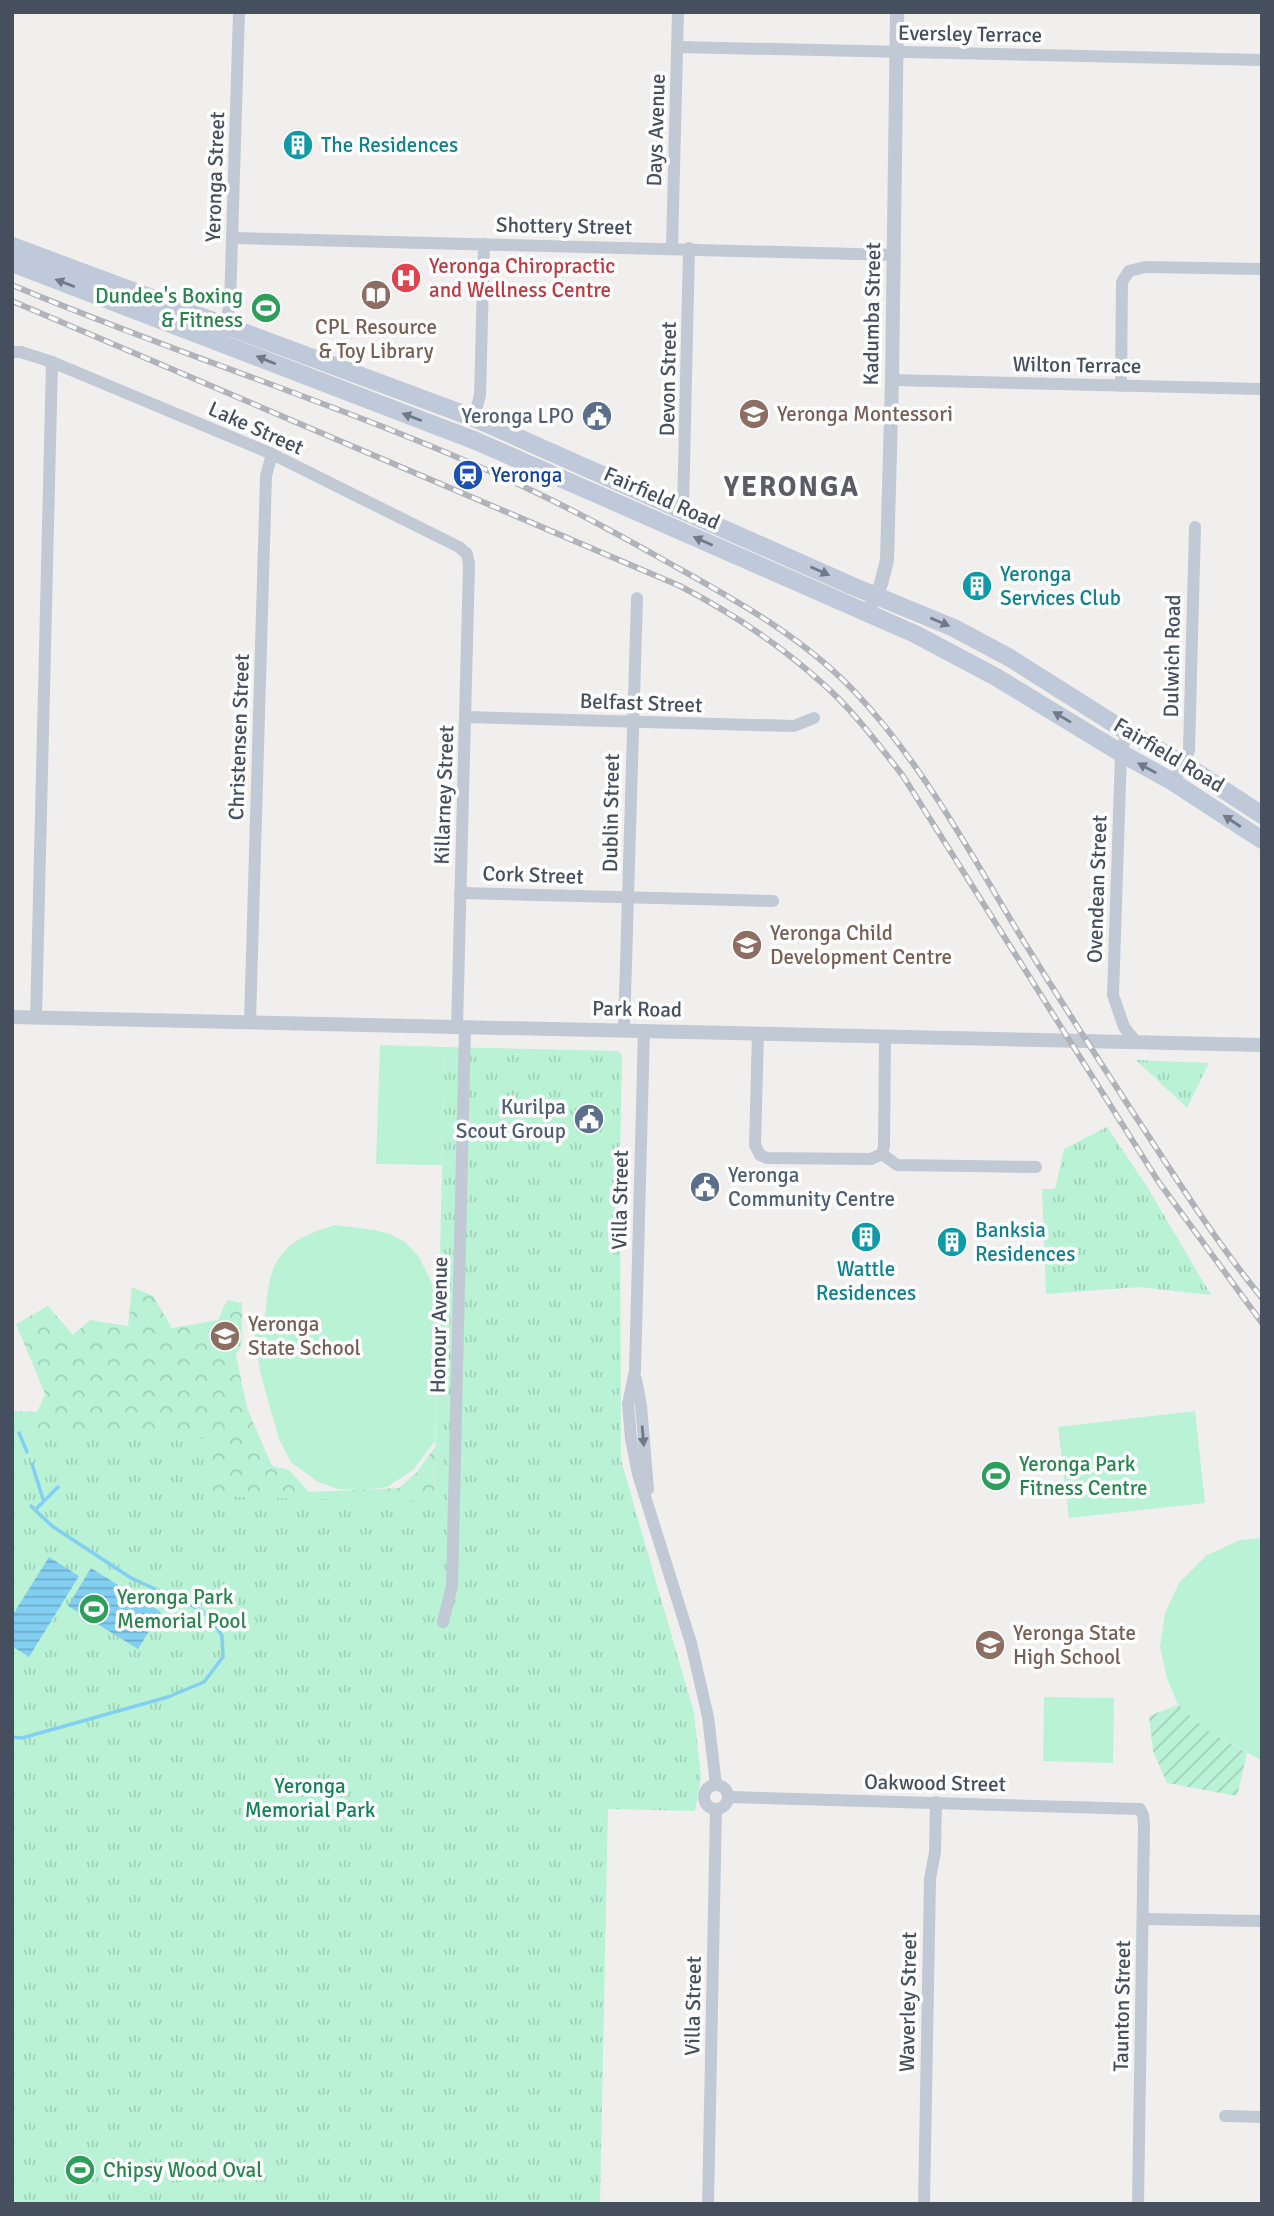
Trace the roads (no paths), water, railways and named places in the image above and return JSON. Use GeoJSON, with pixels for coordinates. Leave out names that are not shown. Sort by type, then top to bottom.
{"type":"FeatureCollection","features":[{"type":"Feature","properties":{"kind":"main road","name":"Fairfield Road"},"geometry":{"type":"LineString","coordinates":[[12,246],[474,418],[954,628],[1010,658],[1262,815]]}},
{"type":"Feature","properties":{"kind":"main road","name":"Fairfield Road"},"geometry":{"type":"LineString","coordinates":[[12,263],[476,441],[915,634],[996,677],[1173,782],[1262,840]]}},
{"type":"Feature","properties":{"kind":"street","name":"Yeronga Street"},"geometry":{"type":"LineString","coordinates":[[220,341],[230,304],[239,12]]}},
{"type":"Feature","properties":{"kind":"street","name":"Days Avenue"},"geometry":{"type":"LineString","coordinates":[[672,248],[678,12]]}},
{"type":"Feature","properties":{"kind":"street","name":"Kadumba Street"},"geometry":{"type":"LineString","coordinates":[[868,613],[877,596],[887,560],[897,12]]}},
{"type":"Feature","properties":{"kind":"street","name":"Eversley Terrace"},"geometry":{"type":"LineString","coordinates":[[678,47],[1262,60]]}},
{"type":"Feature","properties":{"kind":"street","name":"Shottery Street"},"geometry":{"type":"LineString","coordinates":[[233,238],[894,255]]}},
{"type":"Feature","properties":{"kind":"street"},"geometry":{"type":"LineString","coordinates":[[474,418],[480,395],[484,244]]}},
{"type":"Feature","properties":{"kind":"street","name":"Devon Street"},"geometry":{"type":"LineString","coordinates":[[683,510],[689,248]]}},
{"type":"Feature","properties":{"kind":"street"},"geometry":{"type":"LineString","coordinates":[[1121,386],[1122,282],[1129,271],[1145,267],[1262,269]]}},
{"type":"Feature","properties":{"kind":"street","name":"Lake Street"},"geometry":{"type":"LineString","coordinates":[[12,352],[21,352],[52,362],[272,454],[459,547],[467,554],[469,564]]}},
{"type":"Feature","properties":{"kind":"street"},"geometry":{"type":"LineString","coordinates":[[36,1018],[52,362]]}},
{"type":"Feature","properties":{"kind":"street","name":"Wilton Terrace"},"geometry":{"type":"LineString","coordinates":[[892,380],[1262,389]]}},
{"type":"Feature","properties":{"kind":"street","name":"Christensen Street"},"geometry":{"type":"LineString","coordinates":[[250,1022],[266,476],[272,454]]}},
{"type":"Feature","properties":{"kind":"street","name":"Dulwich Road"},"geometry":{"type":"LineString","coordinates":[[1173,782],[1184,764],[1189,741],[1195,527]]}},
{"type":"Feature","properties":{"kind":"street","name":"Killarney Street"},"geometry":{"type":"LineString","coordinates":[[461,1028],[460,892],[469,564]]}},
{"type":"Feature","properties":{"kind":"street","name":"Dublin Street"},"geometry":{"type":"LineString","coordinates":[[624,1030],[637,598]]}},
{"type":"Feature","properties":{"kind":"street","name":"Belfast Street"},"geometry":{"type":"LineString","coordinates":[[465,717],[794,726],[814,718]]}},
{"type":"Feature","properties":{"kind":"street","name":"Ovendean Street"},"geometry":{"type":"LineString","coordinates":[[1127,732],[1121,753],[1113,995],[1124,1027],[1136,1042]]}},
{"type":"Feature","properties":{"kind":"street","name":"Cork Street"},"geometry":{"type":"LineString","coordinates":[[460,892],[773,901]]}},
{"type":"Feature","properties":{"kind":"street","name":"Park Road"},"geometry":{"type":"LineString","coordinates":[[12,1017],[1262,1045]]}},
{"type":"Feature","properties":{"kind":"street","name":"Honour Avenue"},"geometry":{"type":"LineString","coordinates":[[443,1622],[452,1586],[461,1028]]}},
{"type":"Feature","properties":{"kind":"street","name":"Villa Street"},"geometry":{"type":"LineString","coordinates":[[644,1030],[635,1371],[641,1406],[649,1502],[691,1643],[708,1717],[716,1785]]}},
{"type":"Feature","properties":{"kind":"street"},"geometry":{"type":"LineString","coordinates":[[758,1033],[755,1145],[760,1155],[767,1158],[871,1160],[882,1154],[886,1036]]}},
{"type":"Feature","properties":{"kind":"street"},"geometry":{"type":"LineString","coordinates":[[882,1154],[898,1164],[1036,1167]]}},
{"type":"Feature","properties":{"kind":"street"},"geometry":{"type":"LineString","coordinates":[[716,1785],[723,1787],[728,1797],[723,1807],[716,1809],[708,1806],[704,1799],[706,1791],[716,1785]]}},
{"type":"Feature","properties":{"kind":"street","name":"Oakwood Street"},"geometry":{"type":"LineString","coordinates":[[728,1797],[1140,1809]]}},
{"type":"Feature","properties":{"kind":"street","name":"Waverley Street"},"geometry":{"type":"LineString","coordinates":[[924,2204],[930,1879],[935,1852],[936,1802]]}},
{"type":"Feature","properties":{"kind":"street","name":"Villa Street"},"geometry":{"type":"LineString","coordinates":[[708,2204],[716,1809]]}},
{"type":"Feature","properties":{"kind":"street","name":"Taunton Street"},"geometry":{"type":"LineString","coordinates":[[1138,2204],[1144,1817],[1140,1809]]}},
{"type":"Feature","properties":{"kind":"street"},"geometry":{"type":"LineString","coordinates":[[1143,1919],[1262,1921]]}},
{"type":"Feature","properties":{"kind":"street"},"geometry":{"type":"LineString","coordinates":[[1225,2116],[1262,2117]]}},
{"type":"Feature","properties":{"kind":"water"},"geometry":{"type":"Polygon","coordinates":[[[49,1557],[79,1576],[29,1657],[12,1646],[12,1616],[49,1557]]]}},
{"type":"Feature","properties":{"kind":"water"},"geometry":{"type":"Polygon","coordinates":[[[91,1568],[161,1612],[138,1649],[68,1606],[91,1568]]]}},
{"type":"Feature","properties":{"kind":"waterway"},"geometry":{"type":"LineString","coordinates":[[19,1433],[27,1452]]}},
{"type":"Feature","properties":{"kind":"waterway"},"geometry":{"type":"LineString","coordinates":[[32,1464],[43,1499]]}},
{"type":"Feature","properties":{"kind":"waterway"},"geometry":{"type":"LineString","coordinates":[[35,1510],[58,1487]]}},
{"type":"Feature","properties":{"kind":"waterway"},"geometry":{"type":"LineString","coordinates":[[12,1737],[22,1738],[168,1697],[204,1682],[223,1657],[222,1636],[213,1621],[201,1610],[131,1578],[52,1526],[31,1506]]}},
{"type":"Feature","properties":{"kind":"railway"},"geometry":{"type":"LineString","coordinates":[[12,285],[406,436],[535,492],[603,526],[718,591],[767,620],[813,653],[855,692],[879,719],[922,776],[1048,981],[1117,1087],[1204,1220],[1262,1298]]}},
{"type":"Feature","properties":{"kind":"railway"},"geometry":{"type":"LineString","coordinates":[[12,301],[680,586],[718,607],[789,655],[855,716],[903,776],[1158,1181],[1262,1323]]}},
{"type":"Feature","properties":{"kind":"place","name":"The Residences"},"geometry":{"type":"Point","coordinates":[298,145]}},
{"type":"Feature","properties":{"kind":"place","name":"Yeronga Chiropractic and Wellness Centre"},"geometry":{"type":"Point","coordinates":[406,278]}},
{"type":"Feature","properties":{"kind":"place","name":"CPL Resource & Toy Library"},"geometry":{"type":"Point","coordinates":[376,295]}},
{"type":"Feature","properties":{"kind":"place","name":"Dundee's Boxing & Fitness"},"geometry":{"type":"Point","coordinates":[266,308]}},
{"type":"Feature","properties":{"kind":"place","name":"Yeronga Montessori"},"geometry":{"type":"Point","coordinates":[754,414]}},
{"type":"Feature","properties":{"kind":"place","name":"Yeronga LPO"},"geometry":{"type":"Point","coordinates":[597,416]}},
{"type":"Feature","properties":{"kind":"place","name":"Yeronga"},"geometry":{"type":"Point","coordinates":[468,475]}},
{"type":"Feature","properties":{"kind":"place","name":"Yeronga Services Club"},"geometry":{"type":"Point","coordinates":[977,586]}},
{"type":"Feature","properties":{"kind":"place","name":"Yeronga Child Development Centre"},"geometry":{"type":"Point","coordinates":[747,945]}},
{"type":"Feature","properties":{"kind":"place","name":"Kurilpa Scout Group"},"geometry":{"type":"Point","coordinates":[589,1119]}},
{"type":"Feature","properties":{"kind":"place","name":"Yeronga Community Centre"},"geometry":{"type":"Point","coordinates":[705,1187]}},
{"type":"Feature","properties":{"kind":"place","name":"Wattle Residences"},"geometry":{"type":"Point","coordinates":[866,1237]}},
{"type":"Feature","properties":{"kind":"place","name":"Banksia Residences"},"geometry":{"type":"Point","coordinates":[952,1242]}},
{"type":"Feature","properties":{"kind":"place","name":"Yeronga State School"},"geometry":{"type":"Point","coordinates":[225,1336]}},
{"type":"Feature","properties":{"kind":"place","name":"Yeronga Park Fitness Centre"},"geometry":{"type":"Point","coordinates":[996,1476]}},
{"type":"Feature","properties":{"kind":"place","name":"Yeronga Park Memorial Pool"},"geometry":{"type":"Point","coordinates":[94,1609]}},
{"type":"Feature","properties":{"kind":"place","name":"Yeronga State High School"},"geometry":{"type":"Point","coordinates":[990,1645]}},
{"type":"Feature","properties":{"kind":"place","name":"Chipsy Wood Oval"},"geometry":{"type":"Point","coordinates":[80,2170]}},
{"type":"Feature","properties":{"kind":"district","name":"YERONGA"},"geometry":{"type":"Point","coordinates":[792,487]}},
{"type":"Feature","properties":{"kind":"park label","name":"Yeronga Memorial Park"},"geometry":{"type":"Point","coordinates":[310,1798]}}]}
